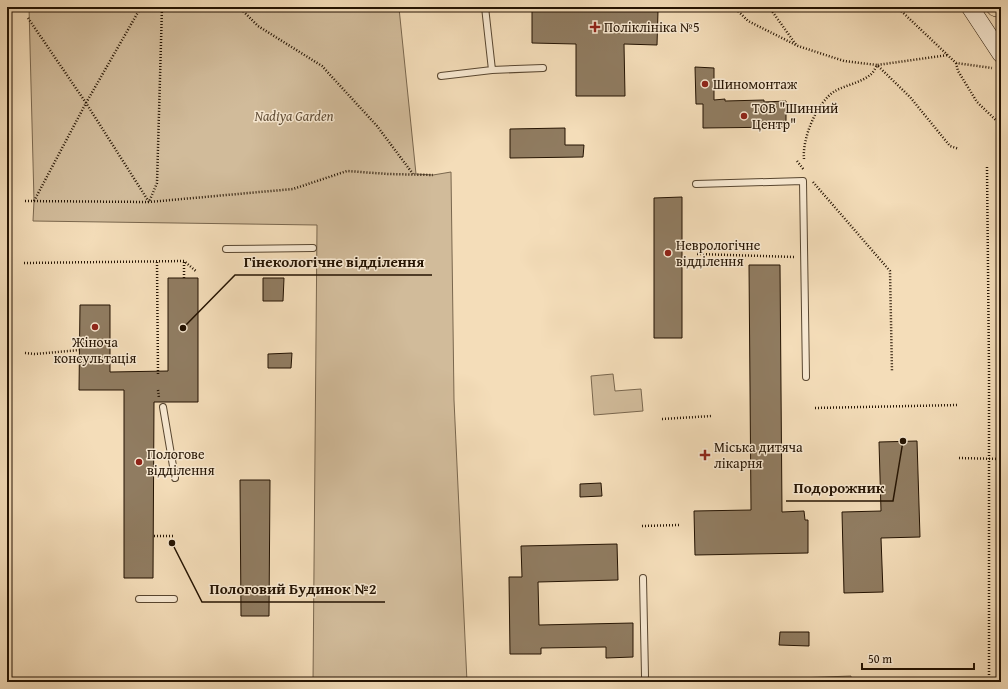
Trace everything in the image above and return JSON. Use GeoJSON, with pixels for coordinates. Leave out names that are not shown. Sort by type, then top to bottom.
{"type":"FeatureCollection","features":[{"type":"Feature","properties":{"kind":"main road"},"geometry":{"type":"LineString","coordinates":[[996,7],[1001,8]]}},
{"type":"Feature","properties":{"kind":"street"},"geometry":{"type":"LineString","coordinates":[[970,7],[998,61]]}},
{"type":"Feature","properties":{"kind":"lane"},"geometry":{"type":"LineString","coordinates":[[486,7],[492,70]]}},
{"type":"Feature","properties":{"kind":"lane"},"geometry":{"type":"LineString","coordinates":[[441,76],[492,70],[543,68]]}},
{"type":"Feature","properties":{"kind":"lane"},"geometry":{"type":"LineString","coordinates":[[696,184],[802,181],[806,377]]}},
{"type":"Feature","properties":{"kind":"lane"},"geometry":{"type":"LineString","coordinates":[[226,249],[313,248]]}},
{"type":"Feature","properties":{"kind":"lane"},"geometry":{"type":"LineString","coordinates":[[163,407],[175,478]]}},
{"type":"Feature","properties":{"kind":"lane"},"geometry":{"type":"LineString","coordinates":[[643,578],[645,676]]}},
{"type":"Feature","properties":{"kind":"lane"},"geometry":{"type":"LineString","coordinates":[[139,599],[174,599]]}},
{"type":"Feature","properties":{"kind":"path"},"geometry":{"type":"LineString","coordinates":[[34,201],[86,103],[141,7]]}},
{"type":"Feature","properties":{"kind":"path"},"geometry":{"type":"LineString","coordinates":[[149,202],[157,183],[162,7]]}},
{"type":"Feature","properties":{"kind":"path"},"geometry":{"type":"LineString","coordinates":[[239,7],[258,26],[322,66],[377,126],[413,174]]}},
{"type":"Feature","properties":{"kind":"path"},"geometry":{"type":"LineString","coordinates":[[734,7],[748,21],[798,46],[844,61],[877,65],[948,55]]}},
{"type":"Feature","properties":{"kind":"path"},"geometry":{"type":"LineString","coordinates":[[769,7],[798,46]]}},
{"type":"Feature","properties":{"kind":"path"},"geometry":{"type":"LineString","coordinates":[[897,7],[956,63],[958,71],[977,102],[1001,125]]}},
{"type":"Feature","properties":{"kind":"path"},"geometry":{"type":"LineString","coordinates":[[28,18],[86,103],[149,202]]}},
{"type":"Feature","properties":{"kind":"path"},"geometry":{"type":"LineString","coordinates":[[956,63],[998,61]]}},
{"type":"Feature","properties":{"kind":"path"},"geometry":{"type":"LineString","coordinates":[[877,65],[910,97],[950,146],[959,149]]}},
{"type":"Feature","properties":{"kind":"path"},"geometry":{"type":"LineString","coordinates":[[804,160],[803,150],[806,138],[826,97],[837,90],[870,75],[877,65]]}},
{"type":"Feature","properties":{"kind":"path"},"geometry":{"type":"LineString","coordinates":[[797,161],[890,271],[892,372]]}},
{"type":"Feature","properties":{"kind":"path"},"geometry":{"type":"LineString","coordinates":[[987,167],[989,682]]}},
{"type":"Feature","properties":{"kind":"path"},"geometry":{"type":"LineString","coordinates":[[25,201],[149,202],[293,189],[348,171],[433,175]]}},
{"type":"Feature","properties":{"kind":"path"},"geometry":{"type":"LineString","coordinates":[[697,254],[804,257]]}},
{"type":"Feature","properties":{"kind":"path"},"geometry":{"type":"LineString","coordinates":[[157,262],[158,375]]}},
{"type":"Feature","properties":{"kind":"path"},"geometry":{"type":"LineString","coordinates":[[184,262],[184,278]]}},
{"type":"Feature","properties":{"kind":"path"},"geometry":{"type":"LineString","coordinates":[[24,263],[184,262],[197,272]]}},
{"type":"Feature","properties":{"kind":"path"},"geometry":{"type":"LineString","coordinates":[[25,353],[35,354],[80,350]]}},
{"type":"Feature","properties":{"kind":"path"},"geometry":{"type":"LineString","coordinates":[[815,408],[958,405]]}},
{"type":"Feature","properties":{"kind":"path"},"geometry":{"type":"LineString","coordinates":[[662,419],[712,416]]}},
{"type":"Feature","properties":{"kind":"path"},"geometry":{"type":"LineString","coordinates":[[959,458],[1001,459]]}},
{"type":"Feature","properties":{"kind":"path"},"geometry":{"type":"LineString","coordinates":[[642,526],[679,525]]}},
{"type":"Feature","properties":{"kind":"path"},"geometry":{"type":"LineString","coordinates":[[154,536],[174,536]]}},
{"type":"Feature","properties":{"kind":"path"},"geometry":{"type":"LineString","coordinates":[[957,677],[957,682]]}},
{"type":"Feature","properties":{"kind":"green space","name":"Nadiya Garden"},"geometry":{"type":"Polygon","coordinates":[[[29,7],[406,7],[399,8],[416,174],[433,175],[451,172],[454,400],[467,682],[313,682],[317,225],[33,221],[34,201],[29,7]]]}},
{"type":"Feature","properties":{"kind":"green space"},"geometry":{"type":"Polygon","coordinates":[[[613,374],[615,391],[641,389],[643,411],[594,415],[591,376],[613,374]]]}},
{"type":"Feature","properties":{"kind":"green space"},"geometry":{"type":"Polygon","coordinates":[[[851,676],[851,682],[692,682],[851,676]]]}},
{"type":"Feature","properties":{"kind":"building","name":"Поліклініка №5"},"geometry":{"type":"Polygon","coordinates":[[[603,7],[617,7],[616,10],[658,11],[657,45],[624,44],[625,96],[576,96],[576,44],[532,43],[532,9],[603,10],[603,7]]]}},
{"type":"Feature","properties":{"kind":"building","name":"ТОВ \"Шинний Центр\""},"geometry":{"type":"Polygon","coordinates":[[[695,67],[714,68],[714,100],[764,100],[764,102],[786,101],[786,127],[703,128],[703,104],[696,104],[695,67]]]}},
{"type":"Feature","properties":{"kind":"building"},"geometry":{"type":"Polygon","coordinates":[[[565,128],[565,145],[584,145],[583,157],[510,158],[510,129],[565,128]]]}},
{"type":"Feature","properties":{"kind":"building","name":"Неврологічне відділення"},"geometry":{"type":"Polygon","coordinates":[[[682,197],[682,338],[654,338],[654,198],[682,197]]]}},
{"type":"Feature","properties":{"kind":"building"},"geometry":{"type":"Polygon","coordinates":[[[749,265],[780,265],[782,512],[804,511],[805,520],[808,520],[808,553],[695,555],[694,511],[751,510],[749,265]]]}},
{"type":"Feature","properties":{"kind":"building"},"geometry":{"type":"Polygon","coordinates":[[[168,278],[198,278],[198,402],[154,402],[153,578],[124,578],[124,390],[79,390],[80,305],[110,305],[110,372],[168,371],[168,278]]]}},
{"type":"Feature","properties":{"kind":"building"},"geometry":{"type":"Polygon","coordinates":[[[263,278],[284,278],[283,301],[263,301],[263,278]]]}},
{"type":"Feature","properties":{"kind":"building"},"geometry":{"type":"Polygon","coordinates":[[[292,353],[291,368],[268,368],[268,354],[292,353]]]}},
{"type":"Feature","properties":{"kind":"building"},"geometry":{"type":"Polygon","coordinates":[[[917,441],[920,537],[881,538],[883,592],[844,593],[842,512],[881,511],[879,442],[917,441]]]}},
{"type":"Feature","properties":{"kind":"building"},"geometry":{"type":"Polygon","coordinates":[[[240,480],[270,480],[269,616],[241,616],[240,480]]]}},
{"type":"Feature","properties":{"kind":"building"},"geometry":{"type":"Polygon","coordinates":[[[601,483],[602,496],[580,497],[580,484],[601,483]]]}},
{"type":"Feature","properties":{"kind":"building"},"geometry":{"type":"Polygon","coordinates":[[[617,544],[618,580],[538,582],[539,625],[633,623],[633,657],[606,658],[606,647],[541,648],[541,654],[510,654],[509,577],[522,577],[521,546],[617,544]]]}},
{"type":"Feature","properties":{"kind":"building"},"geometry":{"type":"Polygon","coordinates":[[[780,632],[809,632],[809,646],[779,645],[780,632]]]}},
{"type":"Feature","properties":{"kind":"place","name":"Поліклініка №5"},"geometry":{"type":"Point","coordinates":[595,27]}},
{"type":"Feature","properties":{"kind":"place","name":"Шиномонтаж"},"geometry":{"type":"Point","coordinates":[705,84]}},
{"type":"Feature","properties":{"kind":"place","name":"ТОВ \"Шинний Центр\""},"geometry":{"type":"Point","coordinates":[744,116]}},
{"type":"Feature","properties":{"kind":"place","name":"Неврологічне відділення"},"geometry":{"type":"Point","coordinates":[668,253]}},
{"type":"Feature","properties":{"kind":"place","name":"Жіноча консультація"},"geometry":{"type":"Point","coordinates":[95,327]}},
{"type":"Feature","properties":{"kind":"place","name":"Гінекологічне відділення"},"geometry":{"type":"Point","coordinates":[183,328]}},
{"type":"Feature","properties":{"kind":"place","name":"Подорожник"},"geometry":{"type":"Point","coordinates":[903,441]}},
{"type":"Feature","properties":{"kind":"place","name":"Міська дитяча лікарня"},"geometry":{"type":"Point","coordinates":[705,455]}},
{"type":"Feature","properties":{"kind":"place","name":"Пологове відділення"},"geometry":{"type":"Point","coordinates":[139,462]}},
{"type":"Feature","properties":{"kind":"place","name":"Пологовий Будинок №2"},"geometry":{"type":"Point","coordinates":[172,543]}}]}
